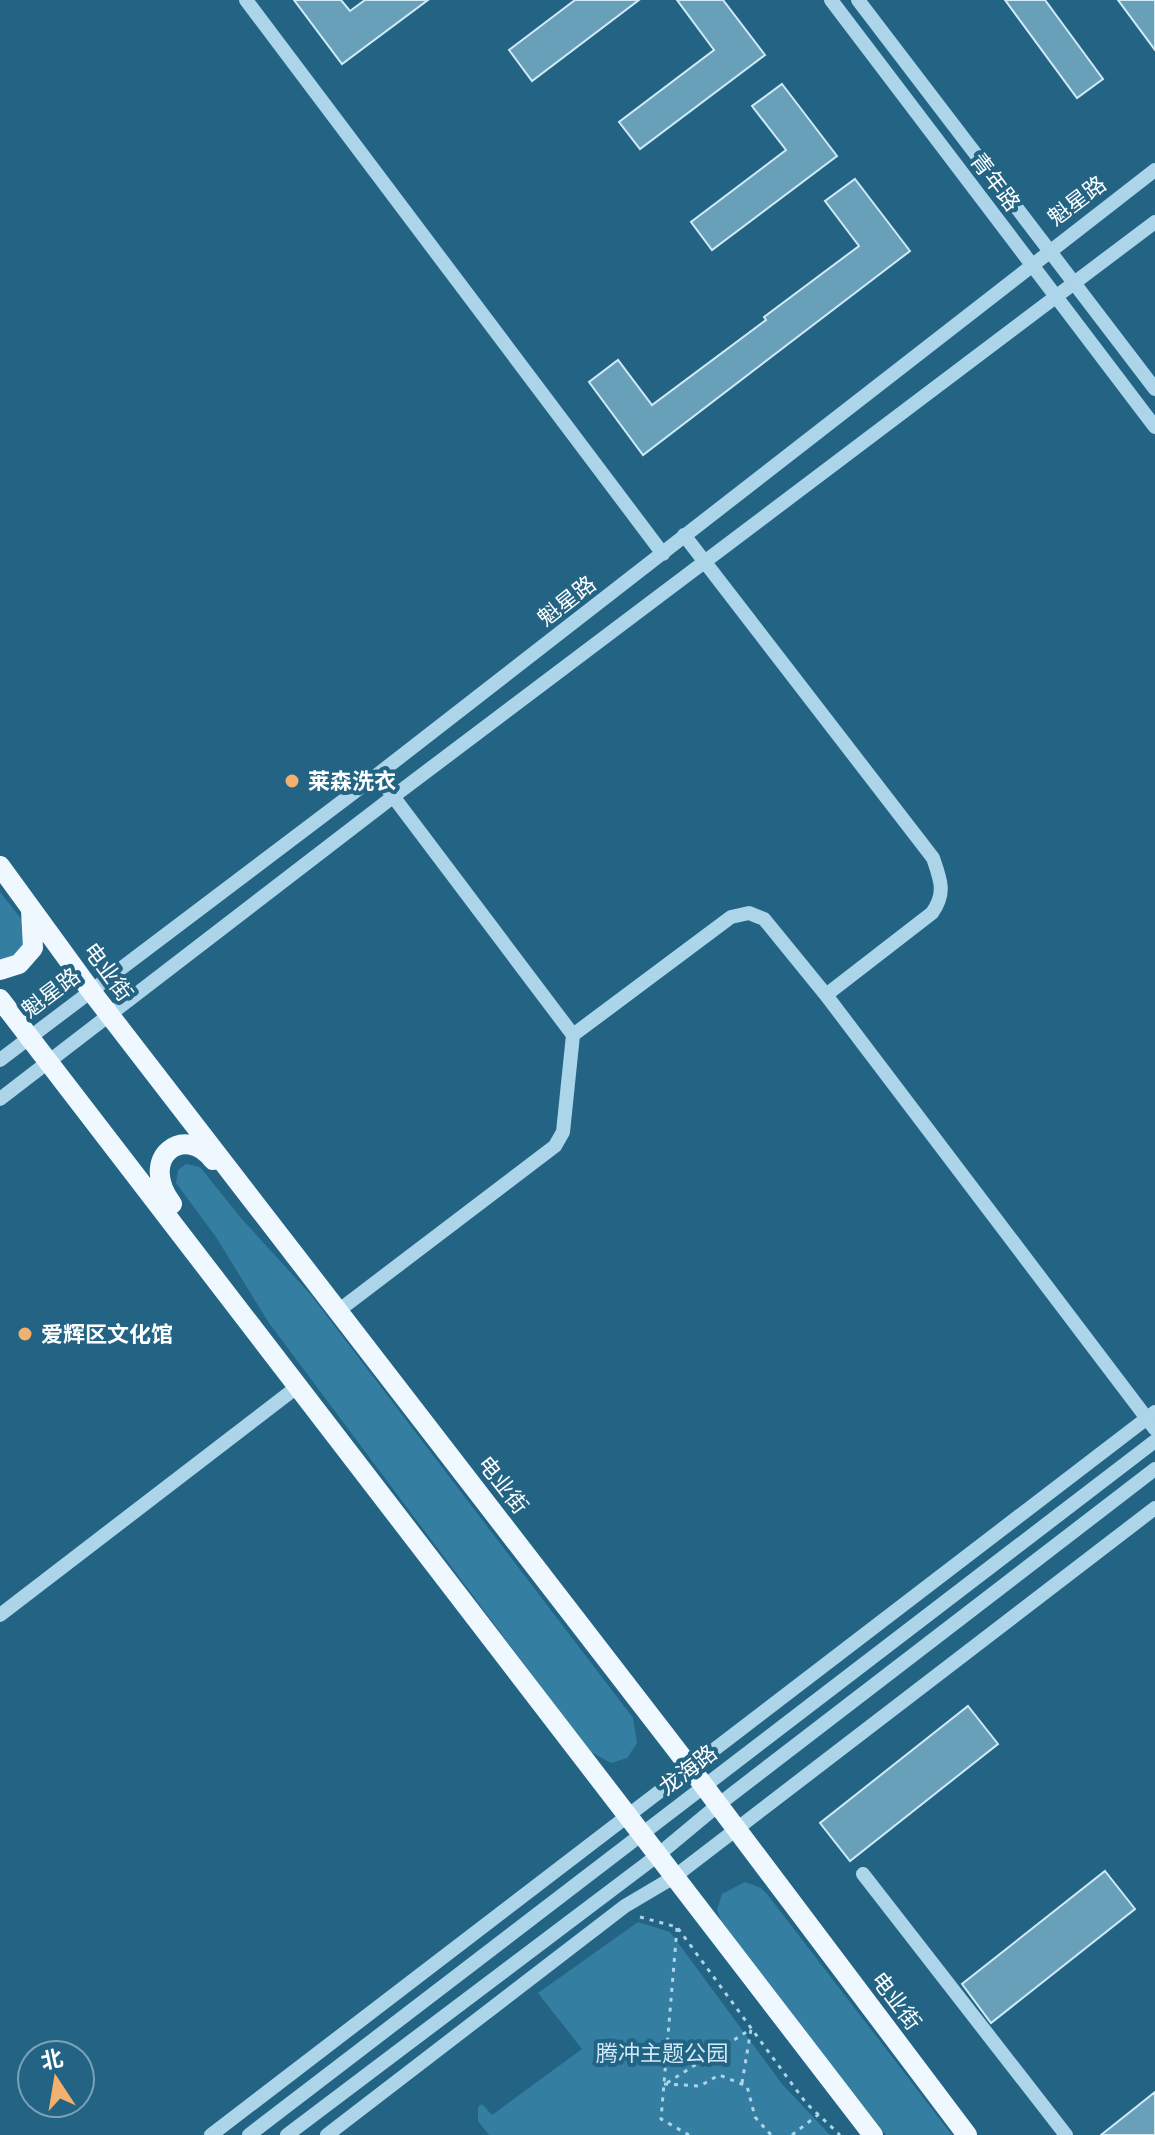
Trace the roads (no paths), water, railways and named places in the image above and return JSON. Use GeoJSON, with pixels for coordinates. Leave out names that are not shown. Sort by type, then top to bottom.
{"type":"FeatureCollection","features":[{"type":"Feature","properties":{"kind":"main road","name":"电业街"},"geometry":{"type":"LineString","coordinates":[[0,866],[91,991],[689,1766],[967,2135]]}},
{"type":"Feature","properties":{"kind":"main road"},"geometry":{"type":"LineString","coordinates":[[0,970],[19,964],[33,948],[30,905]]}},
{"type":"Feature","properties":{"kind":"main road"},"geometry":{"type":"LineString","coordinates":[[0,999],[873,2135]]}},
{"type":"Feature","properties":{"kind":"main road"},"geometry":{"type":"LineString","coordinates":[[227,1296],[205,1248],[159,1185],[158,1167],[167,1152],[184,1145],[202,1148],[249,1207],[287,1244]]}},
{"type":"Feature","properties":{"kind":"street"},"geometry":{"type":"LineString","coordinates":[[246,0],[663,554]]}},
{"type":"Feature","properties":{"kind":"street","name":"青年路"},"geometry":{"type":"LineString","coordinates":[[831,0],[1155,427]]}},
{"type":"Feature","properties":{"kind":"street","name":"青年路"},"geometry":{"type":"LineString","coordinates":[[858,0],[1155,389]]}},
{"type":"Feature","properties":{"kind":"street","name":"魁星路"},"geometry":{"type":"LineString","coordinates":[[0,1060],[377,775],[1049,249],[1155,170]]}},
{"type":"Feature","properties":{"kind":"street"},"geometry":{"type":"LineString","coordinates":[[0,1099],[394,796],[1155,222]]}},
{"type":"Feature","properties":{"kind":"street"},"geometry":{"type":"LineString","coordinates":[[684,535],[933,858],[943,885],[941,899],[932,913],[826,995]]}},
{"type":"Feature","properties":{"kind":"street"},"geometry":{"type":"LineString","coordinates":[[338,1311],[555,1146],[563,1132],[573,1035],[377,775]]}},
{"type":"Feature","properties":{"kind":"street"},"geometry":{"type":"LineString","coordinates":[[211,2135],[689,1766],[1152,1419],[764,919],[749,913],[731,917],[573,1035]]}},
{"type":"Feature","properties":{"kind":"street"},"geometry":{"type":"LineString","coordinates":[[2,1610],[297,1387]]}},
{"type":"Feature","properties":{"kind":"street","name":"龙海路"},"geometry":{"type":"LineString","coordinates":[[249,2135],[1155,1441]]}},
{"type":"Feature","properties":{"kind":"street","name":"龙海路"},"geometry":{"type":"LineString","coordinates":[[287,2135],[658,1855],[718,1805],[1155,1469]]}},
{"type":"Feature","properties":{"kind":"street"},"geometry":{"type":"LineString","coordinates":[[327,2135],[625,1906],[674,1877],[1155,1508]]}},
{"type":"Feature","properties":{"kind":"street"},"geometry":{"type":"LineString","coordinates":[[863,1874],[1066,2135]]}},
{"type":"Feature","properties":{"kind":"place","name":"莱森洗衣"},"geometry":{"type":"Point","coordinates":[292,781]}},
{"type":"Feature","properties":{"kind":"place","name":"爱辉区文化馆"},"geometry":{"type":"Point","coordinates":[25,1334]}},
{"type":"Feature","properties":{"kind":"park label","name":"腾冲主题公园"},"geometry":{"type":"Point","coordinates":[662,2053]}}]}
